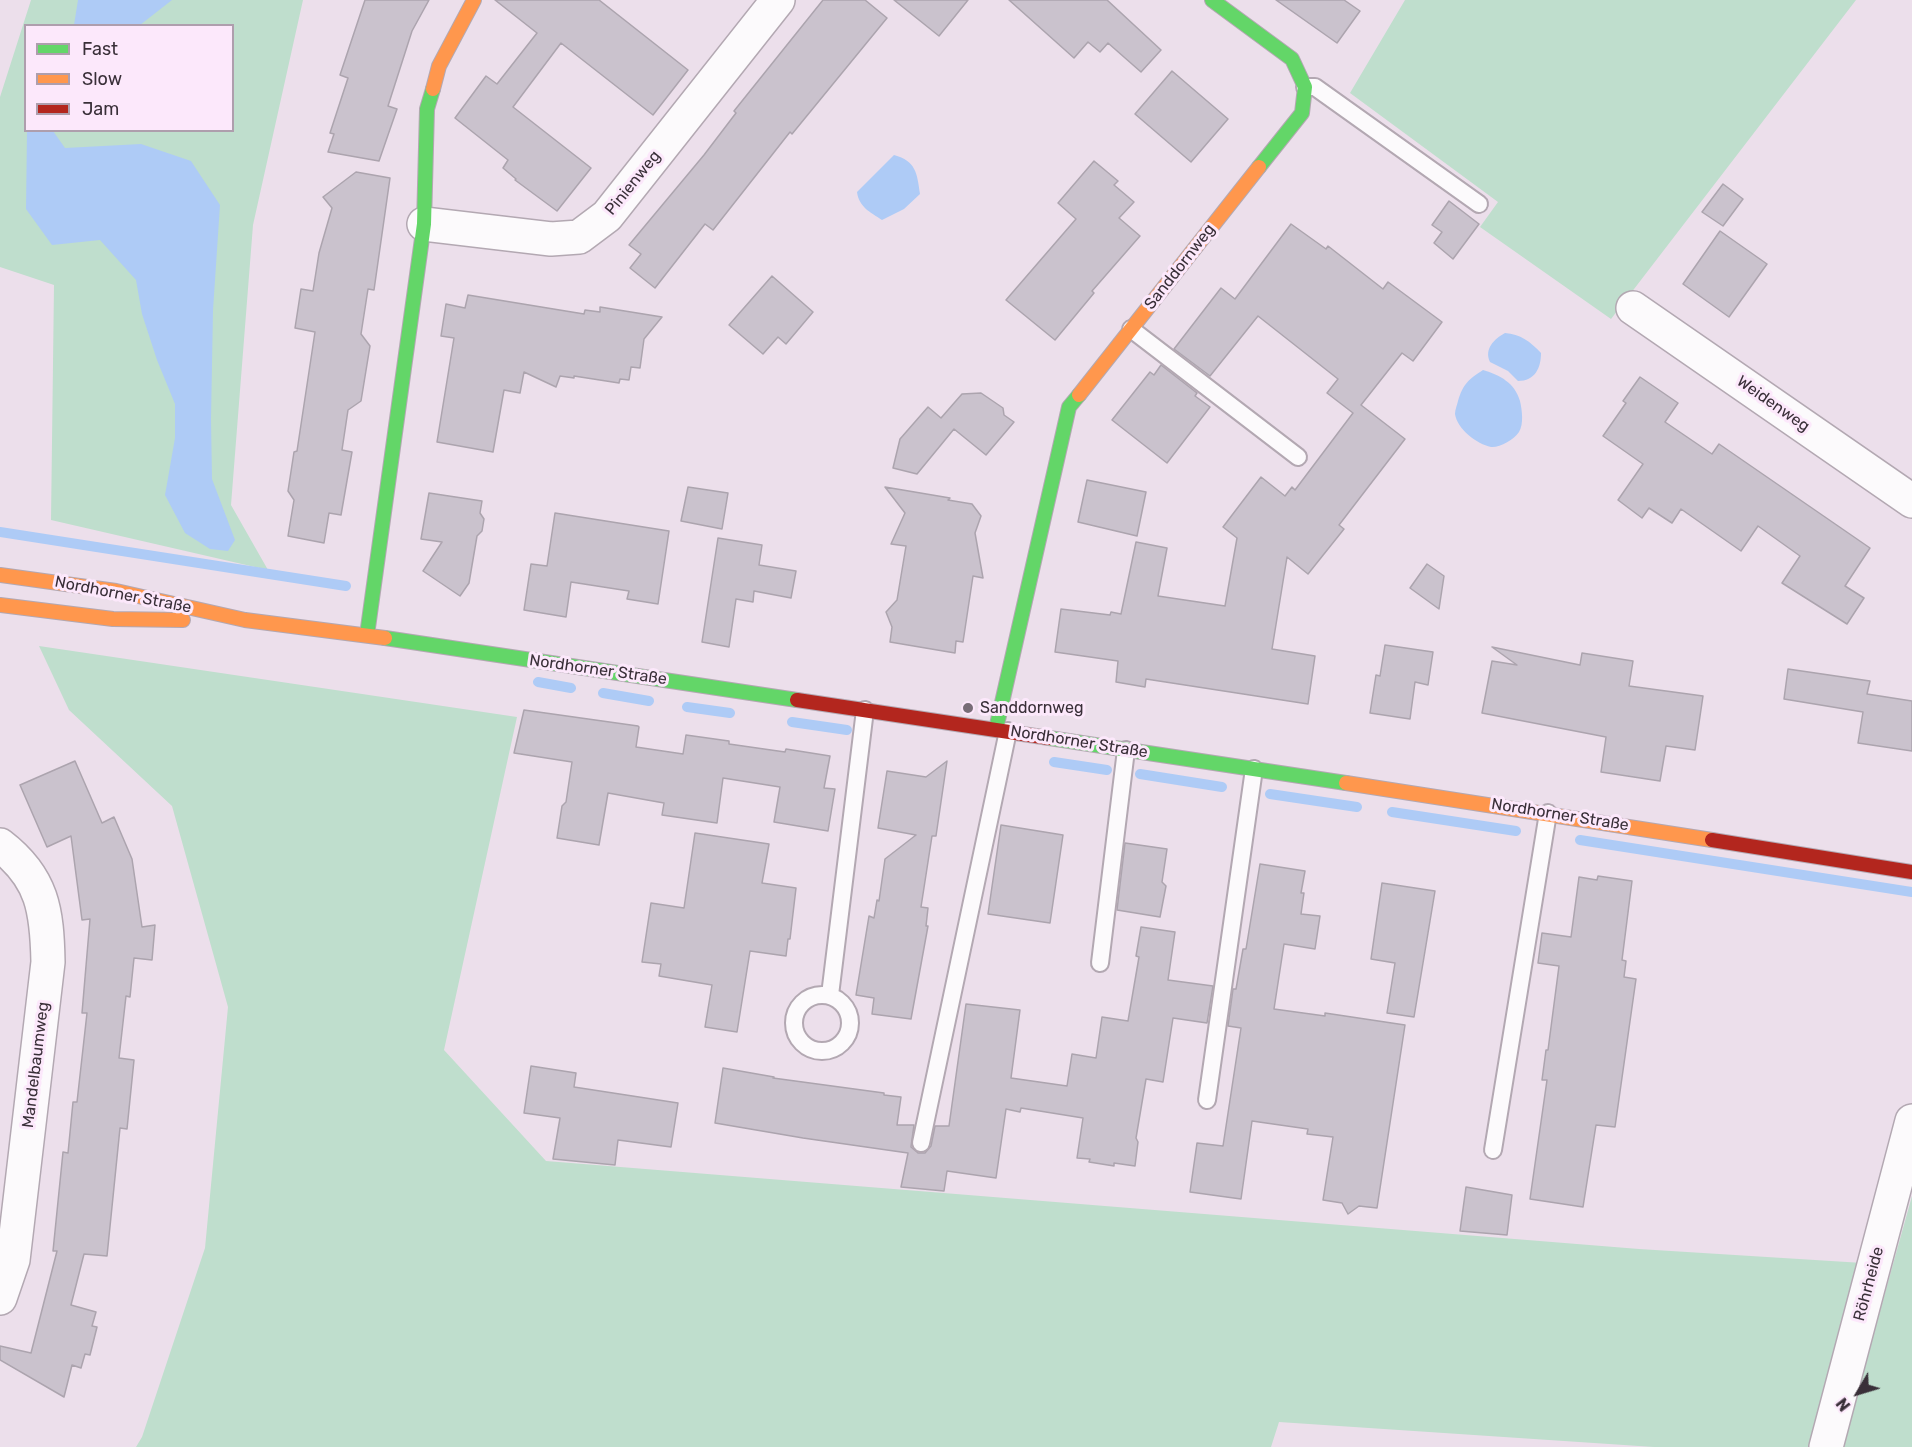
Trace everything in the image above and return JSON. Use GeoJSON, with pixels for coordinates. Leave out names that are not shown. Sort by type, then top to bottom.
{"type":"FeatureCollection","features":[{"type":"Feature","properties":{"kind":"street"},"geometry":{"type":"LineString","coordinates":[[367,635],[423,224],[426,109],[439,66],[474,0]]}},
{"type":"Feature","properties":{"kind":"street","name":"Pinienweg"},"geometry":{"type":"LineString","coordinates":[[423,224],[551,239],[579,237],[607,216],[778,0]]}},
{"type":"Feature","properties":{"kind":"street"},"geometry":{"type":"LineString","coordinates":[[1212,0],[1292,59],[1305,87]]}},
{"type":"Feature","properties":{"kind":"street","name":"Sanddornweg"},"geometry":{"type":"LineString","coordinates":[[1002,730],[1069,408],[1302,113],[1305,87]]}},
{"type":"Feature","properties":{"kind":"street","name":"Weidenweg"},"geometry":{"type":"LineString","coordinates":[[1633,308],[1912,501]]}},
{"type":"Feature","properties":{"kind":"street","name":"Nordhorner Straße"},"geometry":{"type":"LineString","coordinates":[[0,574],[116,591],[245,620],[367,635],[1002,730],[1548,813],[1912,872]]}},
{"type":"Feature","properties":{"kind":"street","name":"Nordhorner Straße"},"geometry":{"type":"LineString","coordinates":[[0,605],[112,620],[245,620]]}},
{"type":"Feature","properties":{"kind":"street","name":"Mandelbaumweg"},"geometry":{"type":"LineString","coordinates":[[0,845],[13,855],[31,876],[41,898],[47,922],[48,962],[13,1260],[0,1299]]}},
{"type":"Feature","properties":{"kind":"street","name":"Röhrheide"},"geometry":{"type":"LineString","coordinates":[[1826,1447],[1912,1121]]}},
{"type":"Feature","properties":{"kind":"lane"},"geometry":{"type":"LineString","coordinates":[[1305,87],[1315,87],[1479,204]]}},
{"type":"Feature","properties":{"kind":"lane"},"geometry":{"type":"LineString","coordinates":[[1131,329],[1298,457]]}},
{"type":"Feature","properties":{"kind":"lane"},"geometry":{"type":"LineString","coordinates":[[830,995],[865,710]]}},
{"type":"Feature","properties":{"kind":"lane"},"geometry":{"type":"LineString","coordinates":[[921,1143],[1002,730]]}},
{"type":"Feature","properties":{"kind":"lane"},"geometry":{"type":"LineString","coordinates":[[1100,963],[1126,750]]}},
{"type":"Feature","properties":{"kind":"lane"},"geometry":{"type":"LineString","coordinates":[[1207,1100],[1254,769]]}},
{"type":"Feature","properties":{"kind":"lane"},"geometry":{"type":"LineString","coordinates":[[1493,1150],[1548,813]]}},
{"type":"Feature","properties":{"kind":"green space"},"geometry":{"type":"Polygon","coordinates":[[[31,0],[303,0],[253,225],[231,505],[268,570],[51,520],[54,285],[0,267],[0,97],[31,0]]]}},
{"type":"Feature","properties":{"kind":"green space"},"geometry":{"type":"Polygon","coordinates":[[[1405,0],[1856,0],[1611,319],[1480,227],[1498,202],[1350,93],[1405,0]]]}},
{"type":"Feature","properties":{"kind":"green space"},"geometry":{"type":"Polygon","coordinates":[[[39,646],[517,717],[444,1050],[546,1161],[1639,1249],[1863,1263],[1813,1447],[1654,1447],[1279,1422],[1271,1447],[136,1447],[142,1437],[205,1248],[228,1007],[172,806],[69,710],[39,646]]]}},
{"type":"Feature","properties":{"kind":"green space"},"geometry":{"type":"Polygon","coordinates":[[[1912,1196],[1912,1447],[1842,1447],[1912,1196]]]}},
{"type":"Feature","properties":{"kind":"water"},"geometry":{"type":"Polygon","coordinates":[[[78,0],[172,0],[141,24],[74,24],[78,0]]]}},
{"type":"Feature","properties":{"kind":"water"},"geometry":{"type":"Polygon","coordinates":[[[27,132],[54,132],[65,148],[141,144],[191,161],[220,205],[213,310],[212,479],[235,540],[228,551],[210,549],[185,533],[165,495],[175,438],[175,404],[142,314],[136,280],[100,240],[52,245],[26,209],[27,132]]]}},
{"type":"Feature","properties":{"kind":"water"},"geometry":{"type":"Polygon","coordinates":[[[894,155],[911,164],[918,180],[920,194],[904,209],[882,220],[869,212],[857,192],[894,155]]]}},
{"type":"Feature","properties":{"kind":"water"},"geometry":{"type":"Polygon","coordinates":[[[1505,333],[1525,339],[1541,353],[1536,373],[1529,379],[1518,381],[1508,371],[1490,362],[1488,353],[1491,345],[1505,333]]]}},
{"type":"Feature","properties":{"kind":"water"},"geometry":{"type":"Polygon","coordinates":[[[1483,370],[1501,377],[1511,385],[1520,401],[1521,429],[1510,441],[1494,447],[1480,443],[1468,435],[1455,414],[1464,386],[1483,370]]]}},
{"type":"Feature","properties":{"kind":"building"},"geometry":{"type":"Polygon","coordinates":[[[365,0],[429,0],[412,31],[388,106],[397,109],[379,161],[328,152],[334,134],[330,133],[348,78],[340,75],[365,0]]]}},
{"type":"Feature","properties":{"kind":"building"},"geometry":{"type":"Polygon","coordinates":[[[495,0],[599,0],[688,70],[653,115],[561,43],[513,107],[591,168],[557,211],[515,180],[503,168],[508,160],[455,118],[486,76],[497,84],[537,33],[495,0]]]}},
{"type":"Feature","properties":{"kind":"building"},"geometry":{"type":"Polygon","coordinates":[[[823,0],[865,0],[887,18],[792,134],[790,132],[713,230],[705,224],[655,288],[630,268],[641,254],[629,245],[704,155],[736,113],[734,111],[823,0]]]}},
{"type":"Feature","properties":{"kind":"building"},"geometry":{"type":"Polygon","coordinates":[[[894,0],[968,0],[939,36],[894,0]]]}},
{"type":"Feature","properties":{"kind":"building"},"geometry":{"type":"Polygon","coordinates":[[[1009,0],[1107,0],[1161,50],[1141,72],[1108,43],[1100,52],[1088,42],[1074,58],[1009,0]]]}},
{"type":"Feature","properties":{"kind":"building"},"geometry":{"type":"Polygon","coordinates":[[[1276,0],[1344,0],[1360,11],[1337,43],[1276,0]]]}},
{"type":"Feature","properties":{"kind":"building"},"geometry":{"type":"Polygon","coordinates":[[[1172,71],[1228,119],[1191,162],[1135,114],[1172,71]]]}},
{"type":"Feature","properties":{"kind":"building"},"geometry":{"type":"Polygon","coordinates":[[[1094,161],[1118,181],[1114,185],[1134,202],[1119,218],[1140,236],[1092,291],[1094,293],[1055,340],[1006,300],[1076,219],[1058,203],[1094,161]]]}},
{"type":"Feature","properties":{"kind":"building"},"geometry":{"type":"Polygon","coordinates":[[[356,172],[390,178],[374,290],[368,289],[361,334],[370,346],[361,401],[348,410],[342,450],[352,452],[341,515],[329,513],[324,543],[288,536],[294,500],[288,491],[294,452],[297,451],[315,332],[295,328],[301,289],[313,291],[319,253],[332,208],[323,197],[356,172]]]}},
{"type":"Feature","properties":{"kind":"building"},"geometry":{"type":"Polygon","coordinates":[[[1723,184],[1743,199],[1723,226],[1702,212],[1723,184]]]}},
{"type":"Feature","properties":{"kind":"building"},"geometry":{"type":"Polygon","coordinates":[[[1449,201],[1479,224],[1453,259],[1434,243],[1442,232],[1432,225],[1449,201]]]}},
{"type":"Feature","properties":{"kind":"building"},"geometry":{"type":"Polygon","coordinates":[[[1291,224],[1326,249],[1328,246],[1383,289],[1388,282],[1442,322],[1413,361],[1402,353],[1361,405],[1405,439],[1339,525],[1344,529],[1308,574],[1287,557],[1272,649],[1315,656],[1308,704],[1146,679],[1145,687],[1116,682],[1118,661],[1055,652],[1061,609],[1110,615],[1111,612],[1121,614],[1136,542],[1167,548],[1158,596],[1225,606],[1237,538],[1223,527],[1261,477],[1285,496],[1292,487],[1295,490],[1353,413],[1327,393],[1338,379],[1258,316],[1210,376],[1174,349],[1221,288],[1235,299],[1291,224]]]}},
{"type":"Feature","properties":{"kind":"building"},"geometry":{"type":"Polygon","coordinates":[[[1720,231],[1767,264],[1729,317],[1683,284],[1720,231]]]}},
{"type":"Feature","properties":{"kind":"building"},"geometry":{"type":"Polygon","coordinates":[[[772,276],[813,312],[786,344],[778,337],[763,354],[729,325],[772,276]]]}},
{"type":"Feature","properties":{"kind":"building"},"geometry":{"type":"Polygon","coordinates":[[[468,295],[584,314],[585,310],[600,312],[600,307],[662,317],[644,339],[640,368],[631,367],[629,380],[620,379],[619,383],[560,376],[556,387],[524,372],[520,393],[504,390],[493,452],[437,442],[454,338],[441,336],[446,304],[465,308],[468,295]]]}},
{"type":"Feature","properties":{"kind":"building"},"geometry":{"type":"Polygon","coordinates":[[[1161,365],[1197,393],[1195,396],[1210,407],[1167,463],[1112,420],[1150,372],[1154,375],[1161,365]]]}},
{"type":"Feature","properties":{"kind":"building"},"geometry":{"type":"Polygon","coordinates":[[[1640,377],[1678,403],[1665,422],[1712,454],[1719,444],[1870,548],[1845,586],[1864,598],[1847,624],[1782,583],[1800,556],[1758,526],[1741,551],[1681,509],[1672,523],[1649,508],[1642,518],[1618,500],[1643,464],[1603,436],[1626,403],[1623,401],[1640,377]]]}},
{"type":"Feature","properties":{"kind":"building"},"geometry":{"type":"Polygon","coordinates":[[[981,393],[1003,408],[1004,415],[1014,422],[986,455],[954,429],[917,474],[893,468],[900,439],[928,407],[941,418],[962,394],[981,393]]]}},
{"type":"Feature","properties":{"kind":"building"},"geometry":{"type":"Polygon","coordinates":[[[1087,480],[1146,492],[1137,536],[1078,522],[1087,480]]]}},
{"type":"Feature","properties":{"kind":"building"},"geometry":{"type":"Polygon","coordinates":[[[688,487],[728,493],[722,529],[681,521],[688,487]]]}},
{"type":"Feature","properties":{"kind":"building"},"geometry":{"type":"Polygon","coordinates":[[[885,487],[972,504],[981,516],[975,533],[983,578],[973,576],[963,642],[956,641],[955,653],[890,642],[892,627],[886,612],[897,600],[906,546],[891,544],[905,513],[885,487]]]}},
{"type":"Feature","properties":{"kind":"building"},"geometry":{"type":"Polygon","coordinates":[[[429,493],[482,501],[480,513],[484,519],[482,531],[477,536],[469,583],[460,596],[423,571],[442,542],[421,539],[429,493]]]}},
{"type":"Feature","properties":{"kind":"building"},"geometry":{"type":"Polygon","coordinates":[[[555,513],[669,531],[658,604],[627,599],[629,591],[571,582],[566,617],[524,610],[531,564],[547,566],[555,513]]]}},
{"type":"Feature","properties":{"kind":"building"},"geometry":{"type":"Polygon","coordinates":[[[718,538],[762,545],[759,565],[796,571],[791,598],[754,591],[753,602],[736,599],[729,647],[702,642],[718,538]]]}},
{"type":"Feature","properties":{"kind":"building"},"geometry":{"type":"Polygon","coordinates":[[[1427,564],[1444,576],[1439,609],[1410,588],[1427,564]]]}},
{"type":"Feature","properties":{"kind":"building"},"geometry":{"type":"Polygon","coordinates":[[[1385,645],[1433,652],[1428,685],[1415,682],[1410,719],[1370,713],[1376,675],[1380,676],[1385,645]]]}},
{"type":"Feature","properties":{"kind":"building"},"geometry":{"type":"Polygon","coordinates":[[[1492,647],[1580,665],[1582,653],[1633,661],[1629,686],[1703,696],[1695,750],[1666,746],[1660,781],[1601,772],[1606,737],[1482,713],[1492,661],[1517,665],[1492,647]]]}},
{"type":"Feature","properties":{"kind":"building"},"geometry":{"type":"Polygon","coordinates":[[[1788,669],[1870,681],[1867,694],[1912,701],[1912,751],[1858,743],[1863,712],[1784,699],[1788,669]]]}},
{"type":"Feature","properties":{"kind":"building"},"geometry":{"type":"Polygon","coordinates":[[[524,710],[638,726],[636,747],[683,754],[686,735],[729,741],[729,744],[830,756],[824,788],[835,789],[828,831],[774,822],[780,787],[723,778],[717,823],[662,815],[664,803],[608,793],[599,845],[557,838],[562,806],[566,802],[572,762],[514,753],[524,710]]]}},
{"type":"Feature","properties":{"kind":"building"},"geometry":{"type":"Polygon","coordinates":[[[75,761],[102,823],[114,817],[132,859],[142,927],[155,925],[152,960],[134,958],[130,997],[126,996],[119,1058],[134,1060],[127,1129],[120,1128],[107,1256],[84,1254],[71,1305],[96,1312],[92,1326],[97,1327],[90,1355],[85,1354],[81,1368],[72,1365],[64,1397],[0,1360],[0,1346],[31,1353],[57,1251],[53,1251],[63,1152],[68,1153],[73,1102],[77,1102],[87,1013],[82,1013],[90,919],[82,920],[71,836],[47,847],[20,785],[75,761]]]}},
{"type":"Feature","properties":{"kind":"building"},"geometry":{"type":"Polygon","coordinates":[[[947,761],[936,836],[932,836],[921,907],[928,908],[926,926],[928,926],[911,1019],[872,1014],[874,998],[856,995],[869,916],[874,918],[877,900],[879,901],[885,859],[916,835],[878,828],[887,771],[926,777],[947,761]]]}},
{"type":"Feature","properties":{"kind":"building"},"geometry":{"type":"Polygon","coordinates":[[[1001,825],[1063,835],[1050,923],[988,914],[1001,825]]]}},
{"type":"Feature","properties":{"kind":"building"},"geometry":{"type":"Polygon","coordinates":[[[695,833],[769,844],[762,883],[796,888],[786,956],[750,951],[737,1032],[705,1027],[712,985],[659,976],[661,964],[642,962],[651,903],[684,908],[695,833]]]}},
{"type":"Feature","properties":{"kind":"building"},"geometry":{"type":"Polygon","coordinates":[[[1125,843],[1167,849],[1162,882],[1166,886],[1160,917],[1117,910],[1125,843]]]}},
{"type":"Feature","properties":{"kind":"building"},"geometry":{"type":"Polygon","coordinates":[[[1260,864],[1305,871],[1301,893],[1304,893],[1301,914],[1320,916],[1315,949],[1284,944],[1274,1009],[1325,1016],[1325,1013],[1405,1025],[1377,1208],[1359,1206],[1348,1214],[1342,1203],[1323,1200],[1333,1137],[1307,1134],[1308,1129],[1252,1121],[1241,1199],[1190,1192],[1197,1143],[1223,1146],[1241,1028],[1228,1026],[1233,989],[1236,989],[1243,949],[1246,949],[1260,864]]]}},
{"type":"Feature","properties":{"kind":"building"},"geometry":{"type":"Polygon","coordinates":[[[1598,876],[1632,881],[1622,960],[1626,961],[1624,977],[1636,979],[1615,1127],[1596,1125],[1583,1207],[1530,1199],[1547,1080],[1542,1080],[1559,966],[1538,963],[1542,933],[1571,937],[1579,877],[1597,880],[1598,876]]]}},
{"type":"Feature","properties":{"kind":"building"},"geometry":{"type":"Polygon","coordinates":[[[1382,883],[1435,891],[1414,1017],[1387,1013],[1395,963],[1371,959],[1382,883]]]}},
{"type":"Feature","properties":{"kind":"building"},"geometry":{"type":"Polygon","coordinates":[[[1141,927],[1175,932],[1168,980],[1213,986],[1207,1023],[1173,1018],[1163,1082],[1146,1079],[1136,1138],[1138,1142],[1135,1166],[1114,1163],[1114,1166],[1077,1158],[1083,1118],[1021,1108],[1020,1112],[1006,1109],[996,1178],[947,1171],[944,1191],[901,1187],[908,1153],[715,1123],[723,1068],[773,1078],[901,1097],[897,1125],[914,1125],[911,1147],[918,1153],[925,1153],[931,1146],[935,1126],[949,1126],[966,1004],[1020,1010],[1011,1078],[1067,1086],[1072,1054],[1096,1058],[1102,1017],[1128,1021],[1139,957],[1136,956],[1141,927]]]}},
{"type":"Feature","properties":{"kind":"building"},"geometry":{"type":"Polygon","coordinates":[[[531,1066],[576,1073],[574,1087],[678,1103],[671,1147],[618,1140],[615,1165],[553,1159],[560,1118],[524,1113],[531,1066]]]}},
{"type":"Feature","properties":{"kind":"building"},"geometry":{"type":"Polygon","coordinates":[[[1466,1187],[1512,1195],[1507,1235],[1460,1231],[1466,1187]]]}},
{"type":"Feature","properties":{"kind":"waterway"},"geometry":{"type":"LineString","coordinates":[[0,532],[346,586]]}},
{"type":"Feature","properties":{"kind":"waterway"},"geometry":{"type":"LineString","coordinates":[[538,682],[571,688]]}},
{"type":"Feature","properties":{"kind":"waterway"},"geometry":{"type":"LineString","coordinates":[[603,693],[649,701]]}},
{"type":"Feature","properties":{"kind":"waterway"},"geometry":{"type":"LineString","coordinates":[[687,707],[730,713]]}},
{"type":"Feature","properties":{"kind":"waterway"},"geometry":{"type":"LineString","coordinates":[[792,722],[847,730]]}},
{"type":"Feature","properties":{"kind":"waterway"},"geometry":{"type":"LineString","coordinates":[[1054,762],[1107,770]]}},
{"type":"Feature","properties":{"kind":"waterway"},"geometry":{"type":"LineString","coordinates":[[1140,774],[1222,787]]}},
{"type":"Feature","properties":{"kind":"waterway"},"geometry":{"type":"LineString","coordinates":[[1270,794],[1357,807]]}},
{"type":"Feature","properties":{"kind":"waterway"},"geometry":{"type":"LineString","coordinates":[[1392,812],[1516,831]]}},
{"type":"Feature","properties":{"kind":"waterway"},"geometry":{"type":"LineString","coordinates":[[1580,840],[1912,892]]}},
{"type":"Feature","properties":{"kind":"traffic: fast"},"geometry":{"type":"LineString","coordinates":[[1212,0],[1292,59],[1305,87],[1302,113],[1259,167]]}},
{"type":"Feature","properties":{"kind":"traffic: fast"},"geometry":{"type":"LineString","coordinates":[[367,635],[424,224],[427,109],[433,89]]}},
{"type":"Feature","properties":{"kind":"traffic: fast"},"geometry":{"type":"LineString","coordinates":[[996,729],[1069,407],[1079,395]]}},
{"type":"Feature","properties":{"kind":"traffic: fast"},"geometry":{"type":"LineString","coordinates":[[385,638],[797,700]]}},
{"type":"Feature","properties":{"kind":"traffic: fast"},"geometry":{"type":"LineString","coordinates":[[1049,738],[1346,783]]}},
{"type":"Feature","properties":{"kind":"traffic: slow"},"geometry":{"type":"LineString","coordinates":[[433,89],[439,66],[474,0]]}},
{"type":"Feature","properties":{"kind":"traffic: slow"},"geometry":{"type":"LineString","coordinates":[[1079,395],[1259,167]]}},
{"type":"Feature","properties":{"kind":"traffic: slow"},"geometry":{"type":"LineString","coordinates":[[0,575],[116,591],[245,620],[385,638]]}},
{"type":"Feature","properties":{"kind":"traffic: slow"},"geometry":{"type":"LineString","coordinates":[[0,605],[113,619],[183,620]]}},
{"type":"Feature","properties":{"kind":"traffic: slow"},"geometry":{"type":"LineString","coordinates":[[1346,783],[1712,840]]}},
{"type":"Feature","properties":{"kind":"traffic: jam"},"geometry":{"type":"LineString","coordinates":[[797,700],[1049,738]]}},
{"type":"Feature","properties":{"kind":"traffic: jam"},"geometry":{"type":"LineString","coordinates":[[1712,840],[1912,872]]}},
{"type":"Feature","properties":{"kind":"place","name":"Sanddornweg"},"geometry":{"type":"Point","coordinates":[968,708]}}]}
